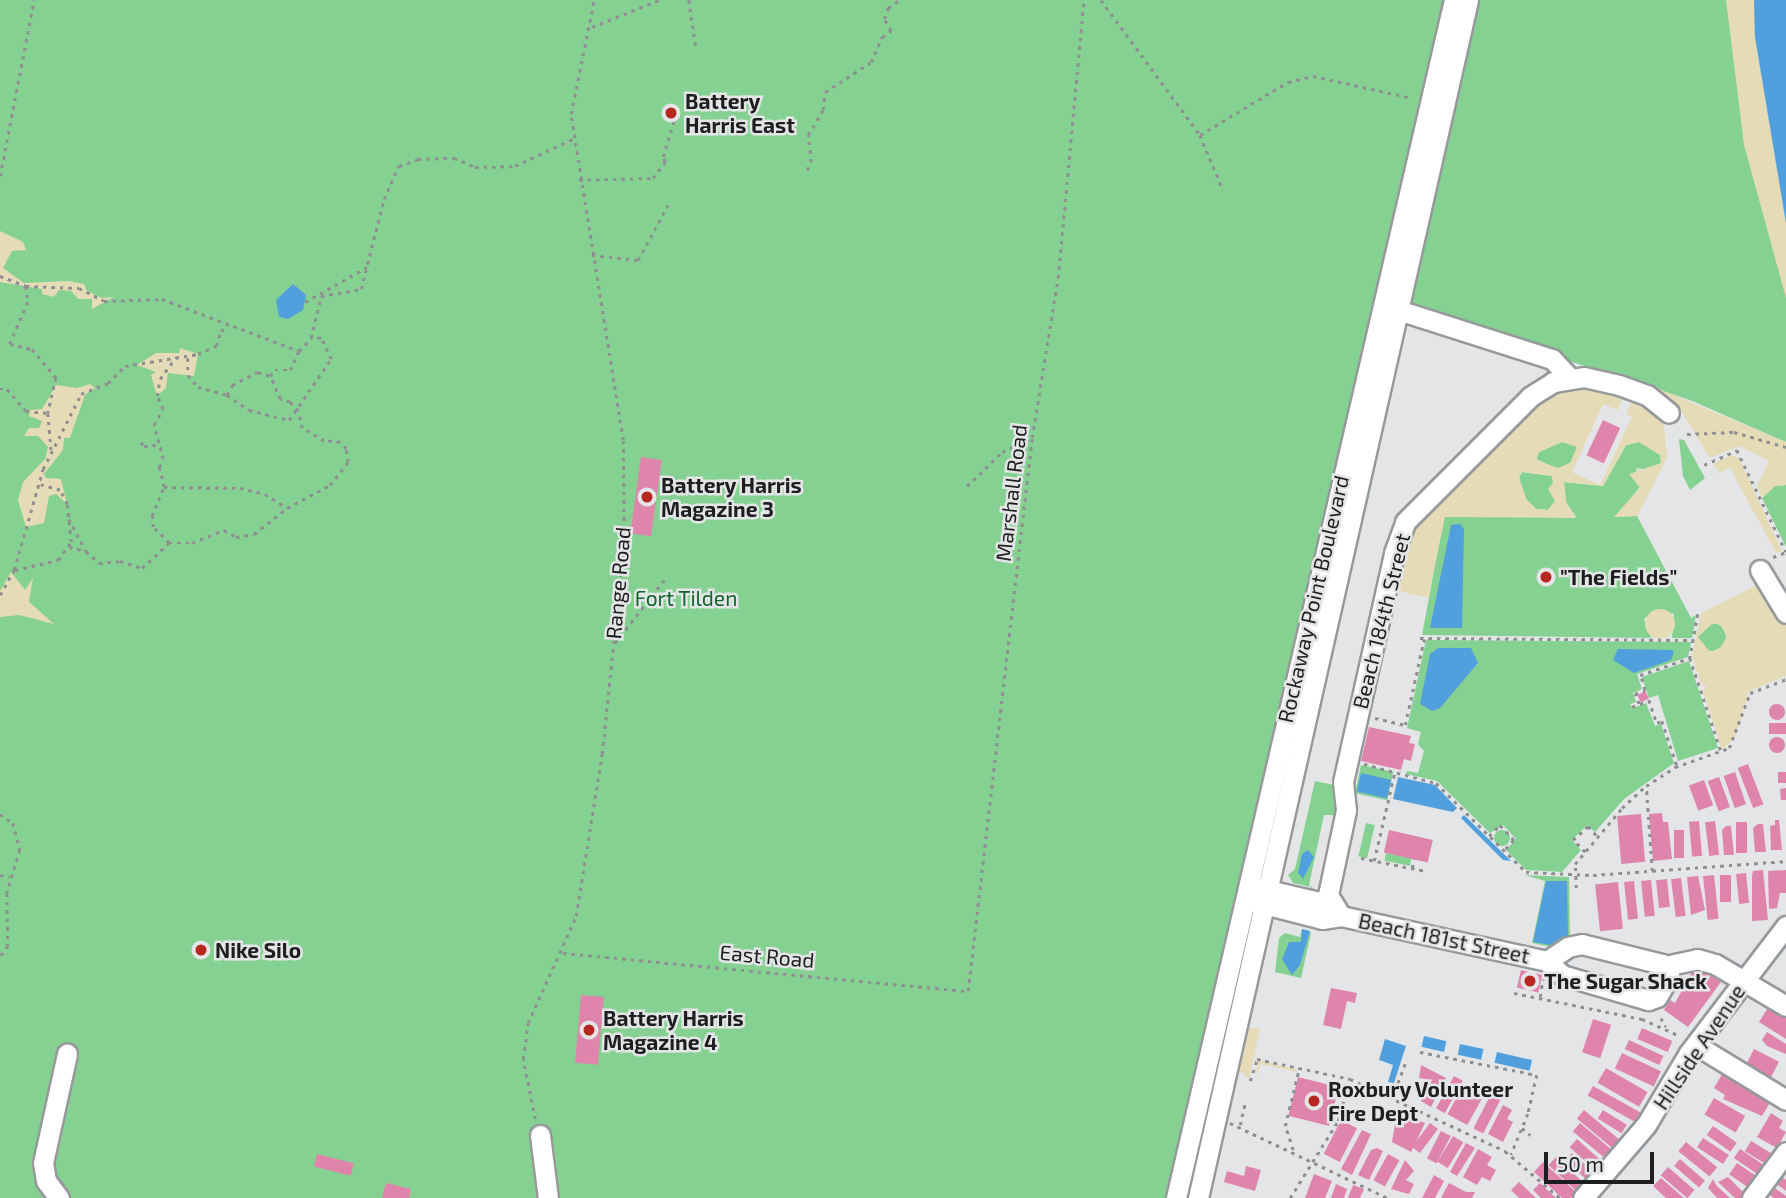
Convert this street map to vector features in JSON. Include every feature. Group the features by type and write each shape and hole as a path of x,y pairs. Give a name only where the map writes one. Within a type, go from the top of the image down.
{"street":[{"name":"Rockaway Point Boulevard","path":"1198,1198 1238,1014 1256,900 1382,338 1454,0"},
{"name":"Rockaway Point Boulevard","path":"1382,338 1398,310 1468,0"},
{"path":"1398,310 1552,359 1569,377 1619,385 1647,395 1669,413"},
{"name":"Beach 184th Street","path":"1341,916 1328,895 1346,810 1343,782 1394,553 1405,522 1531,396 1569,377"},
{"path":"1760,570 1786,613"},
{"name":"Rockaway Point Boulevard","path":"1176,1198 1219,1009 1256,900"},
{"name":"Beach 181st Street","path":"1256,900 1322,919 1341,916 1546,968 1648,1000 1661,993 1669,976 1665,966 1577,944 1546,968"},
{"name":"Hillside Avenue","path":"1583,1198 1647,1125 1702,1048 1744,979 1786,926"},
{"path":"1665,966 1697,959 1744,979 1786,1006"},
{"path":"1219,1009 1238,1014"},
{"path":"1702,1048 1786,1100"},
{"path":"59,1198 46,1181 43,1163 67,1054"},
{"path":"1203,1077 1223,1081"},
{"path":"540,1135 548,1198"},
{"path":"1752,1198 1786,1152"}],"path":[{"path":"0,176 34,0"},
{"name":"Range Road","path":"540,1135 528,1099 523,1059 528,1023 541,989 563,953 578,904 624,546 623,440 579,180 571,114 592,27 594,0"},
{"path":"592,27 659,0"},
{"path":"689,0 696,48"},
{"path":"807,170 811,162 808,135 823,110 825,92 871,62 882,37 891,31 884,19 888,8 899,0"},
{"name":"Marshall Road","path":"968,991 1032,438 1058,278 1084,0"},
{"path":"1101,0 1200,135 1223,190"},
{"path":"1200,135 1288,82 1313,76 1408,97"},
{"path":"579,180 653,178 665,162 663,157 677,111 671,113"},
{"path":"305,302 321,296 361,289 384,199 399,166 418,159 454,158 475,167 515,166 575,139"},
{"path":"592,255 638,260 669,203"},
{"path":"270,376 275,370 290,370 299,351 311,338 321,296 367,267"},
{"path":"0,276 26,286 79,288 104,301 162,299 188,305 228,326 268,335 299,351"},
{"path":"26,286 28,302 10,344 32,349 51,368 56,386 48,413 51,450"},
{"path":"0,595 14,570 29,510 41,485 51,450 79,406 81,394 108,383 125,366 176,356 188,358 216,346 221,331 228,326"},
{"path":"188,358 188,375 198,387 226,395 248,410 275,419 289,420 298,411 331,359 321,338 311,338"},
{"path":"169,543 153,527 152,516 164,487 159,467 163,459 156,445 154,425 163,410 157,396 160,379 176,356"},
{"path":"41,485 60,490 69,519 86,551 99,564 120,561 142,568 169,543 192,543 224,530 236,537 254,534 287,508 330,485 348,462 340,442 324,441 302,428 298,411 290,402 280,399 270,376 258,372 232,385 226,395"},
{"path":"0,389 7,389 26,411 48,413"},
{"path":"1687,434 1734,432 1786,447"},
{"path":"967,486 1002,452 1032,438"},
{"path":"141,442 144,446 156,445"},
{"path":"1704,465 1737,450 1786,552 1777,556"},
{"path":"164,487 240,488 265,494 287,508"},
{"path":"14,570 58,560 68,547 69,519"},
{"path":"68,547 86,551"},
{"path":"613,646 664,580"},
{"path":"1698,614 1690,658 1721,751"},
{"path":"1370,717 1405,725 1422,638 1693,640"},
{"path":"1639,704 1635,695 1645,690 1640,675 1690,658"},
{"path":"1576,888 1575,864 1646,786 1677,766 1734,745 1750,693 1786,679"},
{"path":"1632,707 1649,700 1657,723 1662,721 1677,766"},
{"path":"1360,763 1436,782 1526,872 1593,875 1786,861"},
{"path":"1374,861 1395,771"},
{"path":"1646,786 1652,872"},
{"path":"1456,815 1462,809"},
{"path":"0,814 13,824 20,850 9,877 8,946 0,957"},
{"path":"1489,836 1500,825 1514,840 1504,850"},
{"path":"1585,852 1573,840 1588,827 1598,836"},
{"path":"1379,844 1384,845"},
{"path":"1361,858 1426,871"},
{"path":"1412,868 1414,859"},
{"path":"0,875 9,877"},
{"name":"East Road","path":"563,953 968,991"},
{"path":"1539,998 1546,968"},
{"path":"1514,993 1642,1019 1668,1029 1702,1048"},
{"path":"1661,1018 1668,1029"},
{"path":"1420,1052 1537,1074 1522,1128 1511,1154"},
{"path":"1250,1081 1257,1059 1350,1079 1511,1154 1559,1198"},
{"path":"1392,1099 1406,1062"},
{"path":"1294,1152 1285,1126 1299,1069"},
{"path":"1290,1198 1340,1117 1350,1079"},
{"path":"1240,1125 1245,1103"},
{"path":"1224,1122 1240,1125 1388,1198"},
{"path":"1522,1128 1530,1135"}],"green space":[{"name":"Fort Tilden","path":"0,0 1754,0 1755,37 1786,223 1786,442 1690,400 1399,306 1198,1198 0,1198"},
{"path":"1679,439 1684,440 1705,478 1690,490 1683,476"},
{"path":"1562,442 1576,444 1576,458 1570,463 1558,469 1536,459 1539,452"},
{"path":"1639,442 1660,455 1661,463 1647,470 1636,468 1640,487 1615,517 1637,516 1691,618 1696,615 1692,638 1672,638 1674,614 1653,611 1644,619 1651,638 1422,635 1444,517 1576,517 1566,502 1564,482 1603,486 1626,445"},
{"path":"1522,472 1552,476 1555,501 1548,510 1536,509 1526,499 1519,477"},
{"path":"1786,485 1786,547 1762,498 1775,486"},
{"path":"1712,623 1722,627 1726,637 1722,647 1712,651 1702,647 1698,637 1702,627"},
{"path":"1426,640 1691,642 1688,657 1637,674 1642,689 1633,693 1636,702 1630,704 1633,708 1646,703 1655,726 1661,724 1674,763 1624,799 1595,832 1587,825 1572,840 1581,850 1562,872 1526,870 1506,850 1516,839 1503,825 1490,833 1437,781 1406,774 1407,771 1418,773 1424,751 1418,744 1421,732 1407,728"},
{"path":"1689,661 1718,748 1678,761 1658,695 1649,698 1642,677"},
{"path":"1361,765 1393,772 1387,800 1355,793"},
{"path":"1315,781 1334,785 1336,815 1324,815 1309,885 1319,893 1309,895 1311,887 1293,883 1288,875 1295,869"},
{"path":"1366,823 1375,825 1367,858 1358,856"},
{"path":"1499,830 1505,830 1510,838 1508,844 1499,846 1494,841 1494,835"},
{"path":"1386,853 1412,858 1410,866 1384,861"},
{"path":"1524,875 1569,877 1570,935 1552,947 1532,943 1545,881"},
{"path":"1302,929 1311,933 1301,978 1275,972 1279,938 1285,933 1300,937"}],"sand":[{"path":"1726,0 1754,0 1755,37 1786,223 1786,298 1744,145"},
{"path":"0,231 23,242 26,250 12,251 3,268 24,283 69,281 84,284 87,291 102,298 114,297 92,309 92,299 78,299 71,291 59,290 54,297 42,294 42,289 0,282"},
{"path":"180,348 198,354 194,376 168,373 166,388 157,396 151,375 156,372 137,365 156,353 179,353"},
{"path":"90,384 95,388 85,395 70,438 64,438 63,450 44,474 46,478 61,479 67,504 56,494 49,496 44,523 26,527 18,500 23,482 45,459 48,447 38,436 24,436 29,428 39,428 42,421 29,416 30,410 42,409 56,385 77,388"},
{"path":"1577,385 1624,394 1618,410 1603,404 1572,472 1600,485 1632,417 1626,414 1634,396 1664,425 1667,458 1637,516 1614,517 1640,488 1629,474 1661,463 1660,455 1639,442 1626,445 1603,486 1564,482 1566,502 1576,518 1445,517 1428,598 1395,590 1408,530 1553,390","holes":["1562,442 1577,447 1570,463 1558,468 1536,460 1539,452","1522,472 1552,476 1554,482 1548,489 1555,501 1548,510 1536,509 1526,499 1519,477"]},
{"path":"1659,389 1786,442 1786,485 1775,486 1762,498 1757,486 1769,461 1739,446 1710,458 1681,411"},
{"path":"1731,455 1739,458 1782,551 1776,553 1730,468 1719,473 1713,464"},
{"path":"11,572 25,590 33,578 29,602 54,624 19,615 0,617 0,591"},
{"path":"1763,582 1786,623 1786,676 1749,691 1735,737 1722,750 1703,690 1707,685 1702,686 1692,656 1701,613","holes":["1712,624 1720,624 1727,637 1720,648 1710,652 1698,637"]},
{"path":"1660,609 1671,613 1675,624 1671,635 1660,639 1649,635 1645,624 1649,613"},
{"path":"1250,1028 1260,1028 1249,1079 1237,1069 1245,1032"},
{"path":"1259,1060 1296,1069 1297,1072 1261,1064 1255,1079"}],"water":[{"path":"1754,0 1786,0 1786,223 1755,37"},
{"path":"293,284 306,295 303,310 288,319 279,317 276,300"},
{"path":"1460,524 1464,529 1462,628 1430,628 1451,525"},
{"path":"1438,648 1471,648 1478,663 1440,708 1432,711 1420,704 1430,654"},
{"path":"1618,649 1674,652 1671,660 1634,673 1613,660"},
{"path":"1361,773 1391,780 1387,798 1357,792"},
{"path":"1398,777 1435,785 1457,808 1453,812 1393,799"},
{"path":"1464,815 1511,861 1503,860 1461,818"},
{"path":"1308,850 1314,857 1303,879 1298,873 1302,854"},
{"path":"1546,881 1567,881 1568,936 1550,945 1533,942"},
{"path":"1302,929 1310,931 1300,965 1292,975 1282,959 1289,942 1301,942"},
{"path":"1424,1036 1446,1041 1444,1052 1422,1047"},
{"path":"1385,1039 1406,1046 1394,1083 1388,1082 1393,1065 1379,1060"},
{"path":"1460,1044 1483,1049 1481,1060 1458,1055"},
{"path":"1497,1052 1532,1060 1530,1071 1495,1063"}],"building":[{"path":"1603,420 1620,428 1604,463 1587,455"},
{"name":"Battery Harris Magazine 3","path":"641,457 662,460 651,536 630,533"},
{"path":"1645,691 1649,698 1641,702 1637,696"},
{"path":"1777,704 1783,706 1783,718 1777,720 1771,718 1769,712 1771,706"},
{"path":"1769,723 1786,723 1786,734 1769,734"},
{"path":"1369,727 1411,736 1409,743 1415,744 1411,761 1404,759 1401,770 1361,761"},
{"path":"1777,737 1783,739 1783,751 1777,753 1771,751 1769,745 1771,739"},
{"path":"1748,764 1763,804 1753,808 1738,768"},
{"path":"1735,772 1746,804 1735,808 1724,776"},
{"path":"1778,772 1786,772 1786,783 1778,783"},
{"path":"1719,777 1730,807 1719,811 1708,781"},
{"path":"1704,780 1713,805 1698,811 1689,785"},
{"path":"1786,788 1786,800 1781,800 1780,789"},
{"path":"1662,813 1663,822 1668,822 1672,859 1653,861 1649,814"},
{"path":"1641,814 1645,862 1621,864 1617,816"},
{"path":"1775,820 1779,820 1782,850 1771,850 1770,826 1775,825"},
{"path":"1699,821 1702,856 1692,857 1689,822"},
{"path":"1715,821 1719,855 1709,856 1705,822"},
{"path":"1736,822 1747,822 1747,853 1736,853"},
{"path":"1763,824 1766,852 1755,852 1753,828"},
{"path":"1731,826 1734,855 1724,855 1722,830"},
{"path":"1389,830 1433,840 1428,863 1384,852"},
{"path":"1674,830 1684,830 1684,858 1674,858"},
{"path":"1763,870 1768,920 1752,921 1753,871"},
{"path":"1786,870 1786,893 1780,893 1777,908 1769,909 1768,871"},
{"path":"1746,873 1749,903 1739,904 1736,874"},
{"path":"1714,875 1719,919 1708,920 1703,876"},
{"path":"1720,875 1731,875 1731,902 1720,902"},
{"path":"1698,876 1705,910 1691,915 1687,877"},
{"path":"1681,878 1686,916 1676,917 1671,879"},
{"path":"1667,879 1670,907 1659,908 1656,880"},
{"path":"1651,880 1655,916 1645,917 1641,881"},
{"path":"1634,881 1638,919 1628,920 1624,882"},
{"path":"1618,882 1623,929 1600,931 1595,884"},
{"path":"1701,969 1721,982 1688,1027 1664,1010 1670,1000 1675,1003 1692,972 1698,975"},
{"name":"The Sugar Shack","path":"1521,970 1542,975 1538,992 1517,988"},
{"path":"1331,988 1357,993 1355,1003 1347,1001 1341,1029 1323,1025"},
{"name":"Battery Harris Magazine 4","path":"581,995 604,997 598,1065 575,1063"},
{"path":"1769,1006 1786,1016 1786,1039 1759,1022"},
{"path":"1593,1019 1611,1025 1600,1058 1582,1052"},
{"path":"1642,1028 1672,1041 1668,1052 1637,1039"},
{"path":"1767,1032 1786,1044 1786,1054 1767,1046 1762,1040"},
{"path":"1629,1040 1663,1056 1659,1065 1625,1049"},
{"path":"1754,1049 1779,1062 1771,1078 1746,1065"},
{"path":"1622,1053 1661,1071 1654,1087 1615,1068"},
{"path":"1421,1065 1446,1078 1431,1107 1421,1101 1432,1080 1419,1078"},
{"path":"1606,1068 1648,1092 1639,1107 1598,1083"},
{"path":"1725,1069 1774,1096 1762,1116 1723,1099 1725,1095 1714,1088"},
{"path":"1454,1076 1463,1081 1445,1113 1436,1108"},
{"name":"Roxbury Volunteer Fire Dept","path":"1298,1077 1339,1087 1329,1126 1288,1116"},
{"path":"1593,1086 1643,1114 1638,1123 1588,1096"},
{"path":"1477,1087 1486,1092 1467,1125 1459,1120"},
{"path":"1462,1088 1473,1094 1459,1121 1447,1114"},
{"path":"1492,1092 1502,1097 1483,1134 1473,1129"},
{"path":"1714,1098 1745,1116 1736,1132 1704,1114"},
{"path":"1503,1105 1512,1110 1507,1119 1513,1122 1503,1142 1488,1134"},
{"path":"1584,1110 1621,1141 1614,1149 1577,1118"},
{"path":"1603,1110 1627,1125 1621,1133 1598,1118"},
{"path":"1771,1113 1783,1121 1779,1128 1786,1132 1777,1148 1757,1137"},
{"path":"1408,1116 1425,1123 1411,1152 1392,1142 1395,1124 1403,1127"},
{"path":"1341,1120 1357,1128 1340,1162 1324,1154"},
{"path":"1430,1123 1438,1129 1420,1153 1412,1147"},
{"path":"1580,1123 1613,1151 1606,1159 1573,1131"},
{"path":"1713,1126 1737,1143 1730,1152 1707,1135"},
{"path":"1362,1130 1371,1134 1352,1175 1341,1169"},
{"path":"1441,1131 1451,1136 1437,1164 1427,1159"},
{"path":"1453,1136 1463,1142 1448,1168 1438,1162"},
{"path":"1703,1138 1729,1155 1723,1164 1697,1147"},
{"path":"1577,1139 1604,1163 1596,1171 1570,1147"},
{"path":"1751,1141 1774,1155 1768,1165 1745,1151"},
{"path":"1686,1142 1717,1167 1710,1176 1678,1151"},
{"path":"1466,1143 1475,1148 1457,1176 1450,1172"},
{"path":"1377,1148 1383,1151 1369,1180 1358,1175 1371,1150"},
{"path":"1478,1149 1492,1157 1487,1165 1496,1170 1490,1181 1482,1177 1477,1185 1463,1177"},
{"path":"1740,1149 1765,1166 1759,1175 1734,1158"},
{"path":"1572,1153 1593,1172 1586,1179 1565,1160"},
{"path":"317,1154 354,1163 351,1176 314,1167"},
{"path":"1388,1154 1399,1160 1385,1187 1373,1180"},
{"path":"1556,1157 1584,1183 1576,1191 1548,1165"},
{"path":"1680,1159 1705,1181 1699,1187 1674,1166"},
{"path":"1405,1160 1414,1171 1406,1180 1414,1184 1409,1194 1391,1189"},
{"path":"1543,1162 1576,1192 1571,1198 1562,1198 1534,1172"},
{"path":"1737,1163 1758,1177 1750,1189 1729,1175"},
{"path":"1246,1166 1261,1170 1255,1191 1224,1182 1227,1171 1244,1176"},
{"path":"1668,1167 1694,1190 1687,1198 1661,1175"},
{"path":"1314,1174 1332,1181 1325,1198 1305,1198"},
{"path":"1434,1175 1444,1181 1435,1198 1422,1198"},
{"path":"1779,1175 1786,1180 1786,1191 1774,1182"},
{"path":"1728,1177 1745,1194 1741,1198 1735,1198 1718,1182"},
{"path":"1661,1178 1684,1198 1666,1198 1653,1186"},
{"path":"1713,1179 1730,1198 1717,1198 1708,1188"},
{"path":"1519,1182 1536,1198 1519,1198 1511,1190"},
{"path":"386,1183 411,1189 409,1198 382,1198"},
{"path":"1449,1183 1466,1192 1475,1192 1472,1198 1441,1198"},
{"path":"1540,1183 1556,1198 1541,1198 1533,1190"},
{"path":"1336,1184 1347,1189 1344,1198 1331,1198"},
{"path":"1769,1184 1786,1198 1774,1198 1761,1189"},
{"path":"1353,1185 1364,1189 1360,1198 1348,1198"}],"place":[{"name":"Battery Harris East","path":"671,113"},
{"name":"Battery Harris Magazine 3","path":"647,497"},
{"name":"\"The Fields\"","path":"1546,577"},
{"name":"Nike Silo","path":"201,950"},
{"name":"The Sugar Shack","path":"1530,981"},
{"name":"Battery Harris Magazine 4","path":"589,1030"},
{"name":"Roxbury Volunteer Fire Dept","path":"1314,1101"}]}
